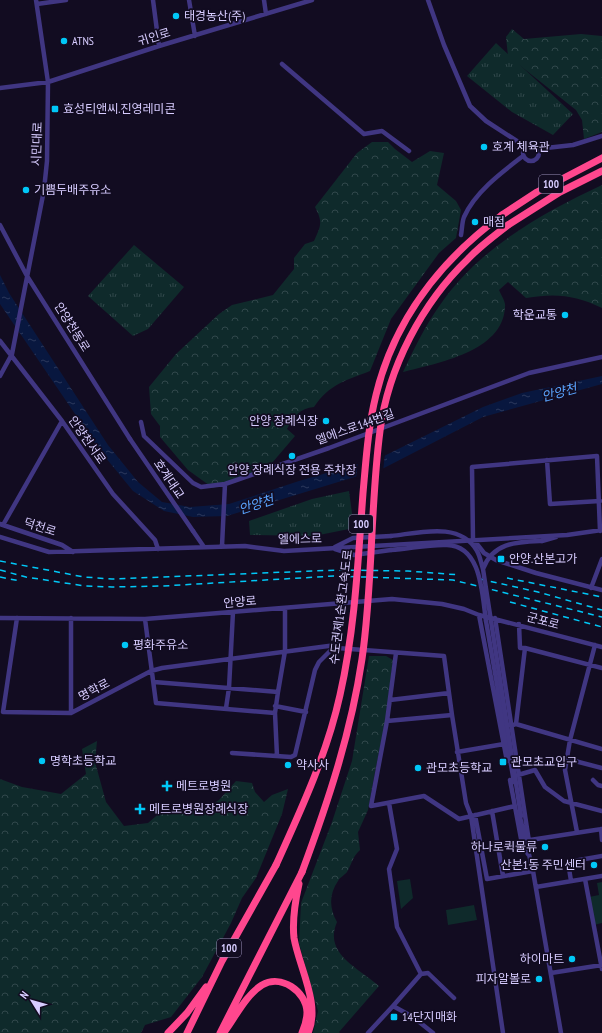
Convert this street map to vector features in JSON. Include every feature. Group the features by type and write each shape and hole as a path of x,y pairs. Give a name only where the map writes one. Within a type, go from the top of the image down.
{"highway":[{"name":"수도권제1순환고속도로","path":"187,1033 222,961 276,865 312,782 325,747 340,695 353,621 368,438 376,394 401,328 426,290 459,251 502,215 537,192 602,158"},
{"name":"수도권제1순환고속도로","path":"220,1033 302,872 326,809 345,746 354,705 363,651 380,430 389,392 407,343 433,301 466,260 508,225 554,196 602,171"},
{"path":"302,872 295,901 293,924 298,954 312,1007 313,1017 308,1033"},
{"path":"168,1033 187,1013 222,961"},
{"path":"224,1033 253,992 263,985 279,982 288,984 295,989 305,1002 307,1012 306,1024 302,1033"}],"street":[{"path":"37,2 66,0"},
{"path":"153,0 159,46"},
{"path":"189,0 195,36"},
{"path":"264,0 266,14"},
{"name":"귀인로","path":"0,88 48,82 159,46 312,0"},
{"path":"428,0 444,45 470,106 486,121 526,147 532,146 537,149 573,145 602,136"},
{"name":"시민대로","path":"12,354 12,347 44,190 47,161 48,82 37,2"},
{"path":"282,64 364,134 382,131 409,150"},
{"path":"461,236 464,218 471,204 505,170 523,156 523,152 526,147"},
{"path":"523,156 526,160 533,161 538,156 537,149"},
{"name":"안양천동로","path":"0,225 27,276 130,439"},
{"name":"안양천서로","path":"0,341 12,354 62,421 113,494 155,540 158,549"},
{"path":"0,376 12,354"},
{"name":"엘에스로144번길","path":"141,422 144,436 193,483 201,487 225,486 529,373 602,357"},
{"path":"1,525 62,421"},
{"name":"호계대교","path":"130,439 204,547"},
{"path":"601,531 597,456 472,467 473,539 484,553 496,560 602,590"},
{"path":"547,460 550,504 600,501"},
{"path":"222,546 225,486"},
{"name":"덕천로","path":"1,525 62,545 73,552"},
{"path":"332,548 353,538 444,531 458,533 470,542 477,552 482,569 521,816 536,887 561,1033"},
{"name":"엘에스로","path":"0,537 49,552 222,546 245,546 284,551 473,539 567,535 601,531"},
{"path":"482,569 489,556 500,547 510,543 542,541 567,535"},
{"path":"332,548 354,554 447,545 461,548 471,556 478,571 521,816"},
{"path":"591,588 602,559"},
{"name":"안양로","path":"1,617 145,618 392,599 442,604 464,609 480,615"},
{"path":"232,753 291,757 295,755 318,662 336,645 343,603"},
{"path":"277,756 275,706 285,651 285,608"},
{"path":"226,708 229,688 233,612"},
{"path":"480,615 522,844 530,857"},
{"name":"군포로","path":"480,615 602,647"},
{"name":"명학로","path":"17,618 3,712 71,713 151,671 230,658 336,645"},
{"path":"71,618 71,713"},
{"path":"145,618 156,703 275,713"},
{"path":"495,618 513,725 518,775 530,840 530,857"},
{"path":"519,624 520,648 602,668"},
{"path":"336,645 337,648 444,656 457,752 466,803 473,816 487,879 533,871"},
{"path":"577,832 565,770 570,740 595,645"},
{"path":"513,725 525,648"},
{"path":"396,653 387,721 371,806 424,796 459,819 516,806"},
{"path":"154,682 278,692"},
{"path":"390,700 449,693"},
{"path":"275,706 306,712"},
{"path":"387,721 452,715"},
{"path":"513,725 602,750"},
{"path":"457,752 504,744"},
{"path":"567,758 602,768"},
{"path":"518,775 535,770 545,787 564,801 570,801 602,811"},
{"path":"593,780 598,785 602,786"},
{"path":"389,803 397,848 389,869 397,927 421,974"},
{"path":"492,811 503,876"},
{"path":"473,816 503,1033"},
{"path":"530,840 601,829 602,840"},
{"path":"571,881 568,862 602,856"},
{"path":"536,887 602,876"},
{"path":"551,973 602,966 585,879"},
{"path":"368,1033 421,974 428,973 454,998"},
{"path":"393,1006 414,1017 433,1033"}],"green space":[{"path":"512,29 524,39 581,34 602,36 602,132 584,139 582,120 576,110 508,56 506,37"},
{"path":"496,43 573,114 553,135 512,112 467,76"},
{"path":"372,142 388,142 412,162 430,151 444,153 437,185 456,201 461,210 456,238 439,253 391,319 370,371 346,380 332,388 314,407 301,411 287,429 295,436 266,470 213,488 188,470 160,437 160,426 151,414 149,387 176,354 219,314 232,305 273,295 294,269 294,258 305,244 314,241 320,224 315,207 357,153"},
{"path":"602,185 602,308 583,300 565,296 537,296 526,298 508,282 499,290 505,307 501,322 493,335 481,345 466,353 403,372 420,338 440,305 455,285 473,267 513,234 557,208"},
{"path":"134,245 184,287 148,329 133,336 88,296"},
{"path":"349,491 354,528 314,536 250,535 249,521 312,499"},
{"path":"369,656 386,656 393,660 385,723 368,810 358,832 360,850 347,872 335,886 331,906 337,922 334,933 335,943 339,952 353,966 379,986 339,1032 340,1033 313,1033 318,1011 299,943 301,903 332,822 352,761"},
{"path":"97,741 95,762 106,802 124,826 148,823 162,811 202,811 219,800 236,781 252,783 255,792 264,802 272,795 288,789 282,814 256,878 242,898 231,923 202,977 171,1017 145,1025 141,1033 0,1033 0,779 22,787 61,794 86,774 82,749"},
{"path":"410,879 413,898 401,909 397,881"},
{"path":"602,882 602,923 594,925 589,897 599,895 597,883"},
{"path":"474,905 477,920 448,925 446,910"}],"water":[{"name":"안양천","path":"0,275 9,293 108,445 138,482 162,502 190,507 229,504 299,481 382,457 483,407 522,393 602,376 602,384 483,417 384,468 227,516 193,517 164,511 133,491 101,452 0,304"}],"pier":[{"path":"385,453 383,471 356,479 358,462"}],"railway":[{"path":"0,561 84,577 112,579 338,570 408,571 460,575"},
{"path":"0,570 26,577 85,586 112,587 163,586 334,576 453,580 602,617"},
{"path":"0,577 20,581"},
{"path":"507,578 602,597"},
{"path":"480,579 538,592 602,610"},
{"path":"510,602 602,627"}],"place":[{"name":"태경농산(주)","path":"176,16"},
{"name":"ATNS","path":"64,41"},
{"name":"효성티앤씨.진영레미콘","path":"55,109"},
{"name":"호계 체육관","path":"484,147"},
{"name":"기쁨두배주유소","path":"26,190"},
{"name":"매점","path":"475,222"},
{"name":"학운교통","path":"565,315"},
{"name":"안양 장례식장","path":"326,421"},
{"name":"안양 장례식장 전용 주차장","path":"292,456"},
{"name":"안양.산본고가","path":"501,559"},
{"name":"평화주유소","path":"125,645"},
{"name":"명학초등학교","path":"42,761"},
{"name":"관모초교입구","path":"503,762"},
{"name":"약사사","path":"288,765"},
{"name":"관모초등학교","path":"418,768"},
{"name":"메트로병원","path":"167,786"},
{"name":"메트로병원장례식장","path":"140,809"},
{"name":"하나로퀵물류","path":"545,847"},
{"name":"산본1동 주민센터","path":"594,865"},
{"name":"하이마트","path":"572,959"},
{"name":"피자알볼로","path":"539,979"},
{"name":"14단지매화","path":"394,1017"}]}
